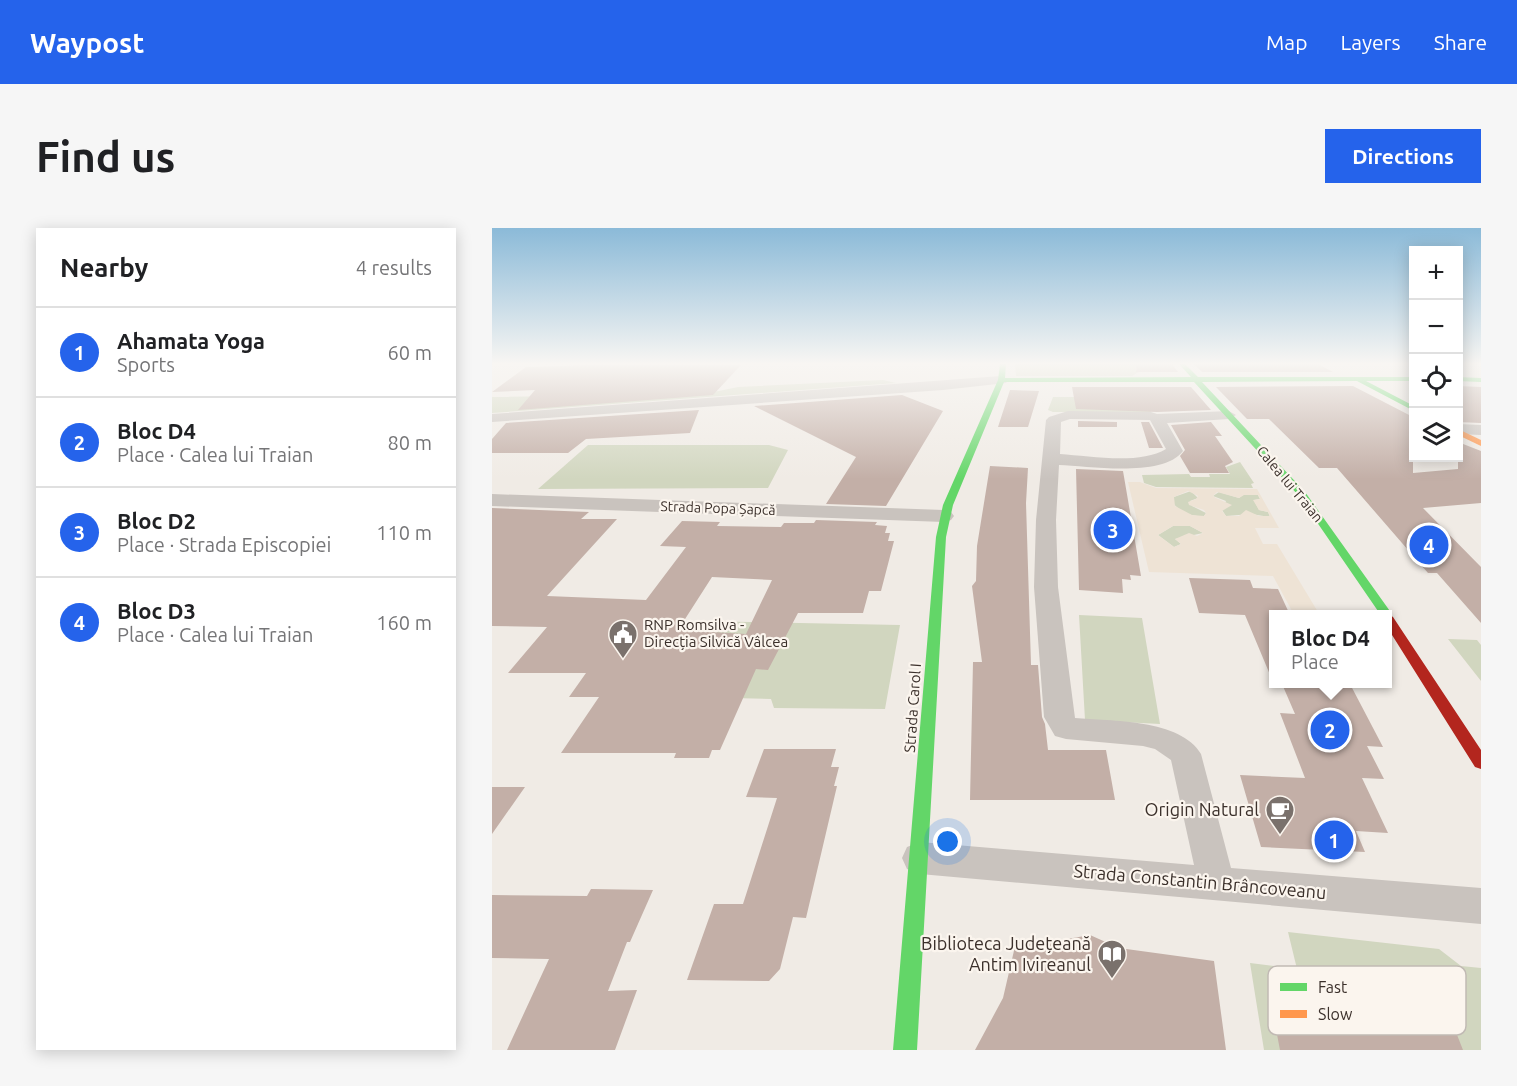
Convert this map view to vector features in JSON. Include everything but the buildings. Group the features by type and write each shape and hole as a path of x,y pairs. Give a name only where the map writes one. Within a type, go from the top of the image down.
{"street":[{"path":"492,418 713,402"},
{"name":"Strada Carol I","path":"905,1050 944,516 966,457 991,402"},
{"name":"Calea lui Traian","path":"1218,402 1302,494 1382,610"},
{"path":"1151,416 1068,415 1054,420 1046,520 1046,587 1059,717 1066,728 1143,735 1165,741 1185,753 1217,884"},
{"path":"1051,459 1140,462 1170,456 1175,450 1157,419 1229,415"},
{"path":"1463,430 1481,430"},
{"path":"1463,433 1481,443"},
{"name":"Strada Popa Șapcă","path":"492,500 944,516"},
{"name":"Calea lui Traian","path":"1392,625 1481,764"},
{"name":"Strada Constantin Brâncoveanu","path":"920,858 1481,906"}],"green space":[{"path":"492,402 635,402 492,413"},
{"path":"1051,402 1146,402 1151,412 1053,412 1048,410"},
{"path":"588,445 769,445 788,450 768,488 538,489"},
{"path":"1240,462 1254,483 1251,484 1253,488 1156,487 1144,483 1142,475 1189,474 1191,477 1210,477 1209,474 1230,474 1226,467"},
{"path":"1191,491 1198,498 1190,501 1192,506 1206,513 1204,516 1187,513 1173,503 1174,497"},
{"path":"1219,492 1239,498 1243,495 1258,495 1260,499 1254,500 1259,510 1268,512 1270,517 1251,514 1226,516 1222,510 1226,501 1213,496"},
{"path":"1173,526 1190,526 1203,533 1175,539 1181,544 1174,547 1158,535"},
{"path":"1079,615 1142,618 1160,724 1085,720"},
{"path":"693,621 900,625 885,709 774,708 771,699 649,696"},
{"path":"1448,639 1477,640 1481,645 1481,681"},
{"path":"1288,932 1439,949 1461,966 1296,966"},
{"path":"1250,963 1274,966 1268,966 1268,1035 1466,1035 1466,966 1481,968 1481,1050 1264,1050"}],"shaded area":[{"path":"1128,482 1140,482 1156,488 1257,489 1279,528 1255,528 1263,544 1277,544 1317,610 1291,610 1273,576 1149,572","holes":["1188,491 1198,496 1188,502 1189,505 1204,510 1206,513 1204,516 1192,515 1175,506 1174,497","1217,492 1239,498 1244,495 1258,495 1260,499 1253,500 1259,510 1268,512 1270,516 1259,516 1246,510 1239,516 1226,516 1222,511 1232,505 1213,496","1173,526 1190,526 1203,533 1197,536 1189,533 1175,539 1181,544 1174,547 1158,535"]}],"traffic: fast":[{"path":"905,1050 941,537 948,505 992,402"},
{"path":"1217,402 1302,494 1383,610"},
{"path":"1401,402 1412,408"}],"traffic: slow":[{"path":"1463,434 1481,443"}],"traffic: jam":[{"path":"1392,625 1481,763"}],"place":[{"name":"Bloc D2","path":"1113,530"},
{"name":"Bloc D3","path":"1429,545"},
{"name":"RNP Romsilva - Direcția Silvică Vâlcea","path":"623,660"},
{"name":"Bloc D4","path":"1330,730"},
{"name":"Origin Natural","path":"1280,836"},
{"name":"Ahamata Yoga","path":"1334,840"},
{"name":"Biblioteca Județeană Antim Ivireanul","path":"1112,980"}]}
